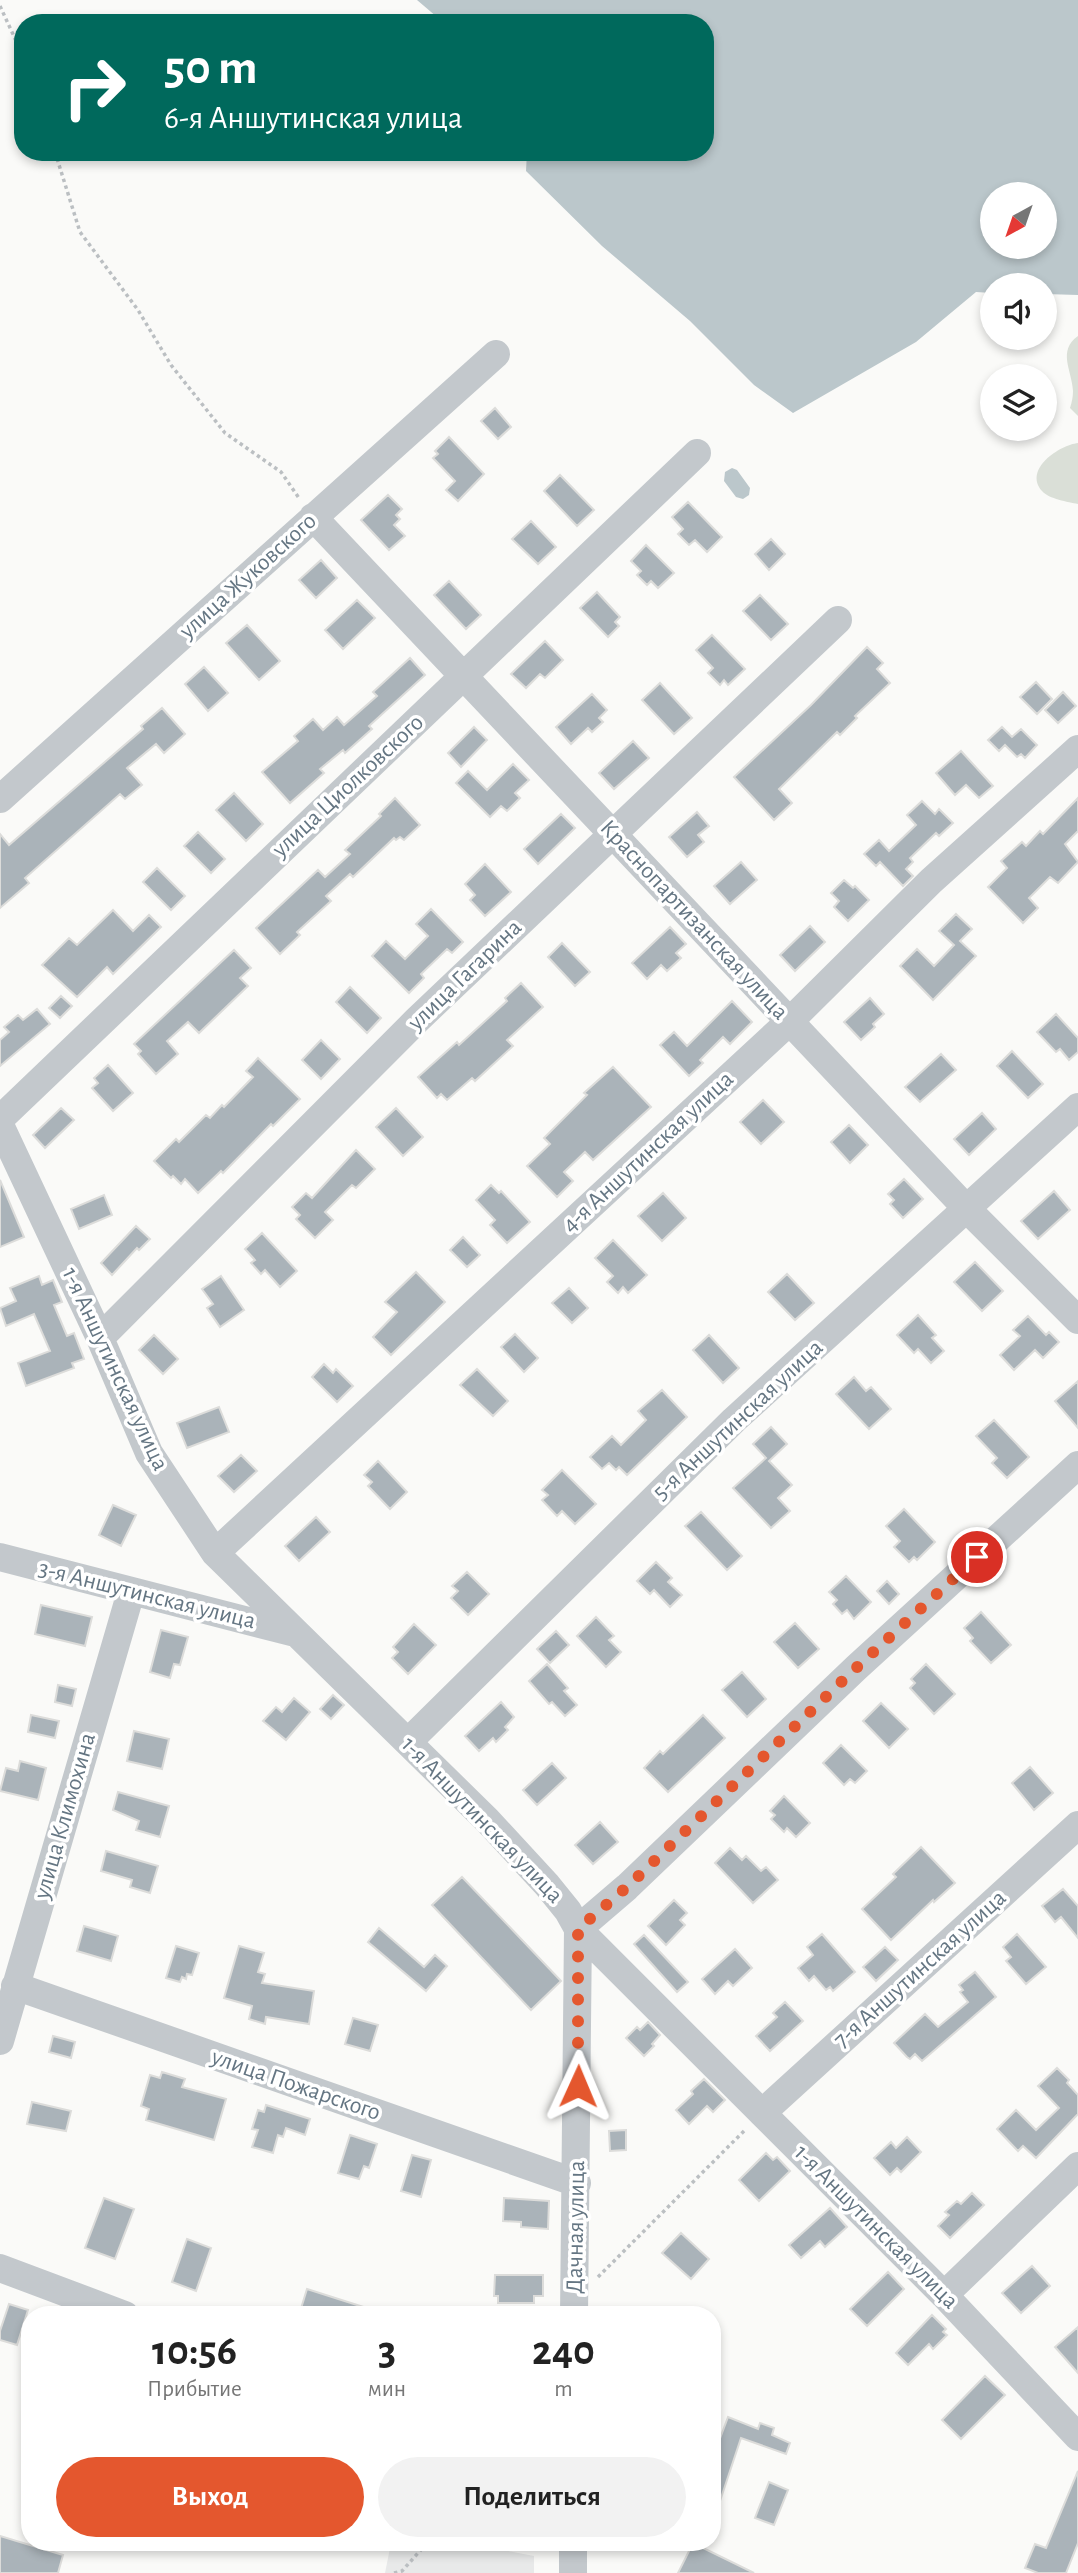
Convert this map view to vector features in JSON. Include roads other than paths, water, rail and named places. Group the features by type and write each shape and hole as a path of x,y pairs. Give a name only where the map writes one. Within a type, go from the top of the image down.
{"street":[{"name":"улица Жуковского","path":"0,799 496,354"},
{"name":"улица Циолковского","path":"0,1119 697,453"},
{"name":"Краснопартизанская улица","path":"313,517 966,1208 1078,1321"},
{"name":"улица Гагарина","path":"100,1338 416,1021 838,620"},
{"name":"4-я Аншутинская улица","path":"215,1553 790,1021 931,881 1078,749"},
{"name":"5-я Аншутинская улица","path":"408,1742 734,1420 1078,1107"},
{"name":"1-я Аншутинская улица","path":"0,1125 100,1338 149,1453 215,1553 487,1820 547,1885 568,1911 578,1929 944,2295 1078,2437"},
{"path":"578,1929 627,1887 856,1668 1078,1465"},
{"name":"3-я Аншутинская улица","path":"0,1557 295,1633"},
{"name":"улица Климохина","path":"0,2040 131,1592"},
{"name":"7-я Аншутинская улица","path":"762,2113 1078,1825"},
{"name":"Дачная улица","path":"574,2306 578,1929"},
{"name":"улица Пожарского","path":"15,1986 576,2183"},
{"path":"944,2295 1078,2166"},
{"path":"0,2268 101,2306"},
{"path":"573,2551 573,2573"}]}
